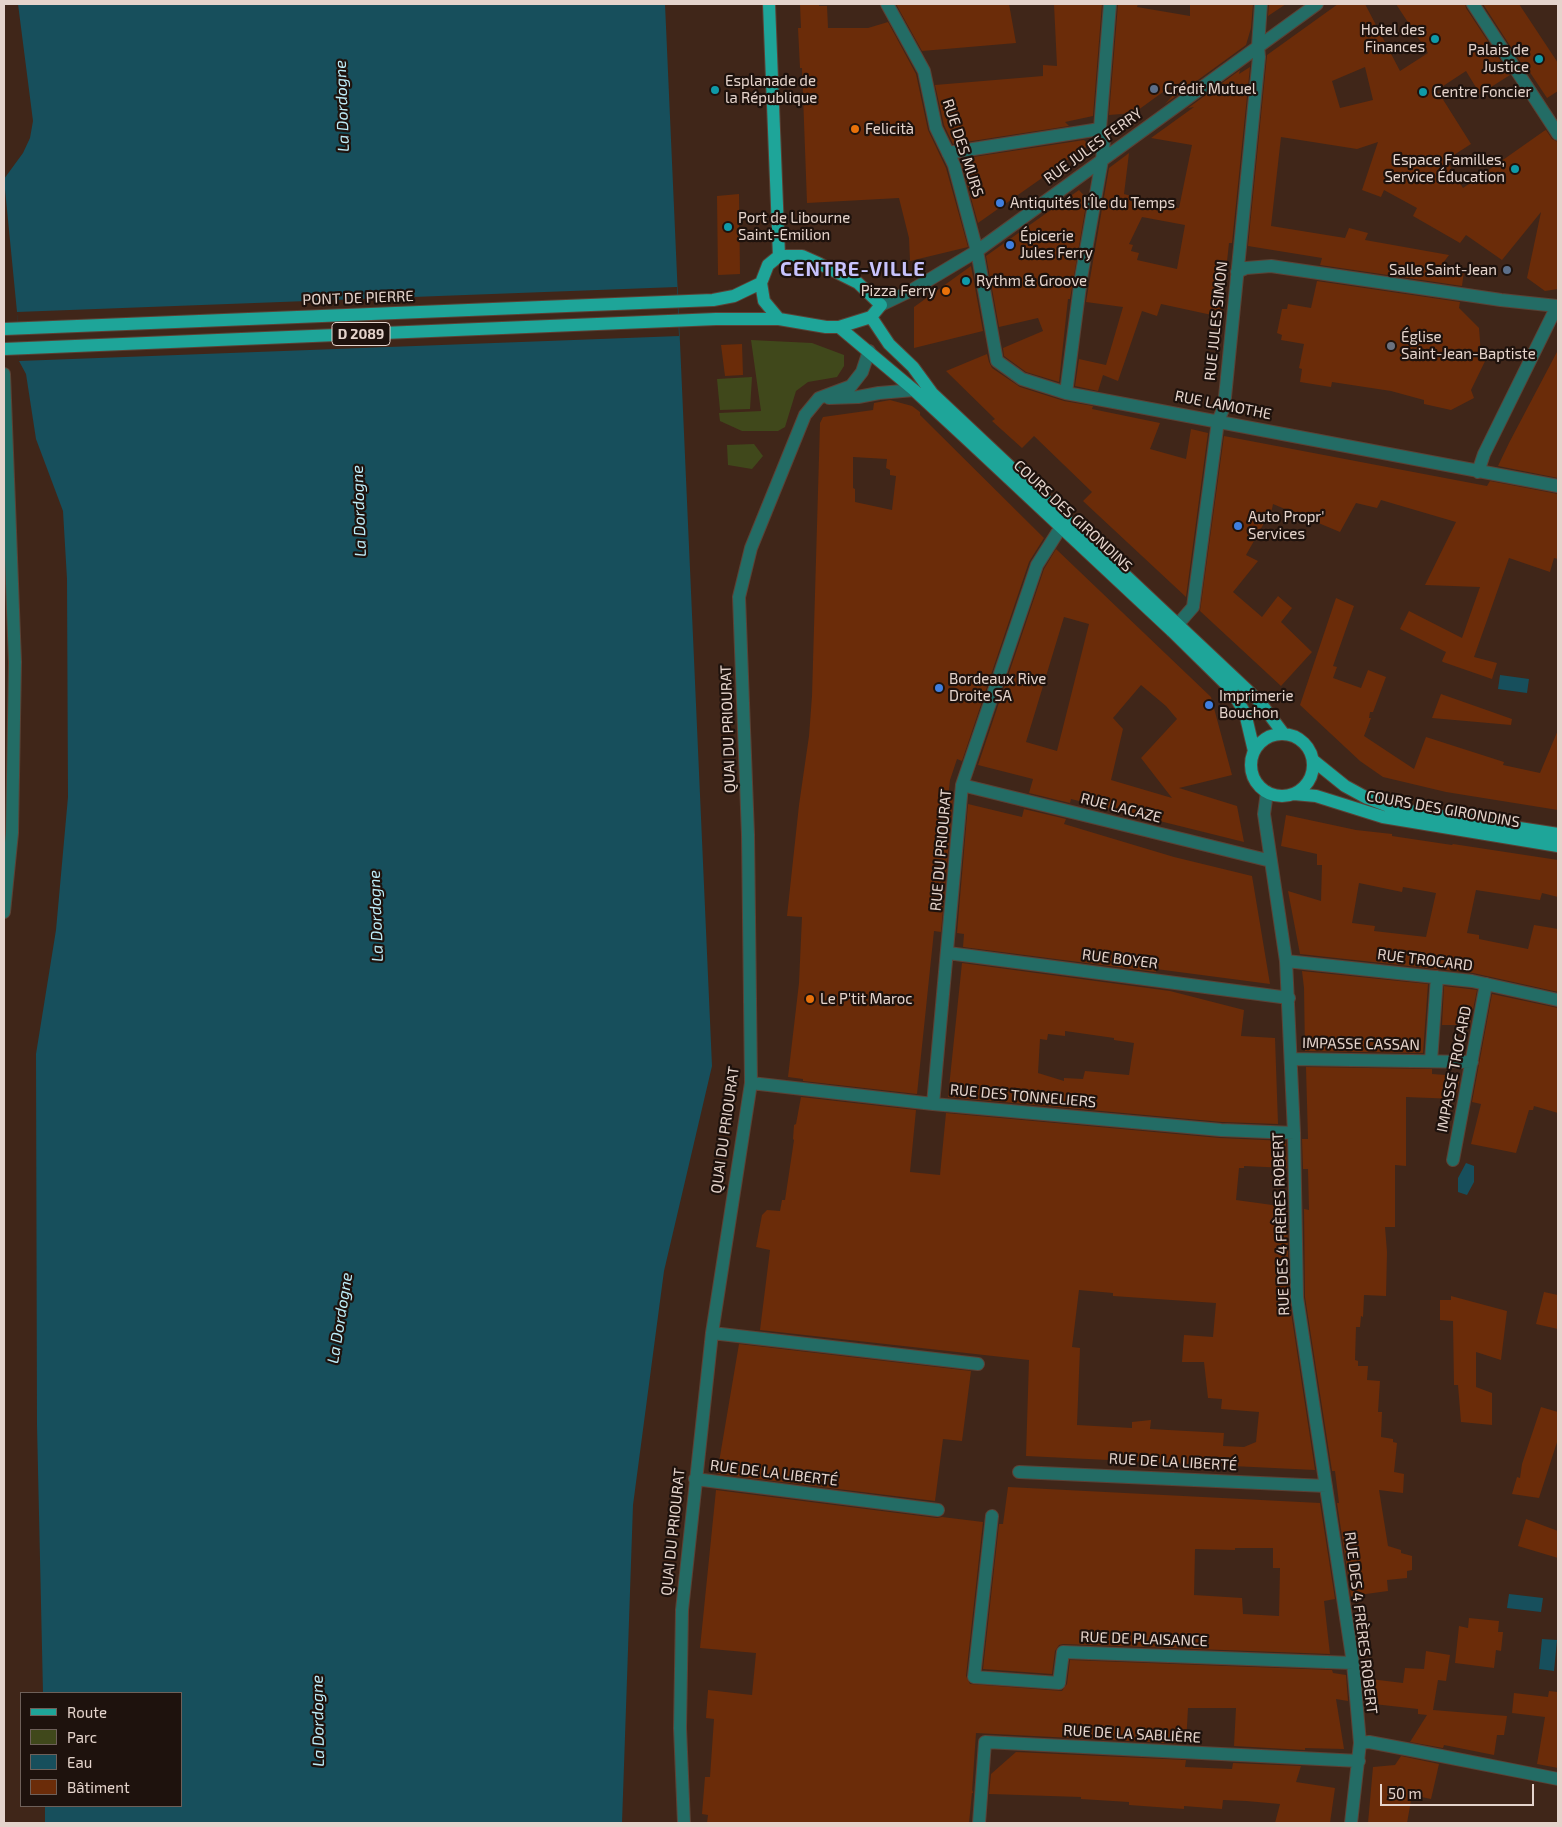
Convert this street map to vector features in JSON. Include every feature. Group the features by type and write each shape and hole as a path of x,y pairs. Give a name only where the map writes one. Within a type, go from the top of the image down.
{"main road":[{"path":"769,4 779,256"},
{"path":"779,256 802,256 820,264 858,284 881,305 871,317 839,327 826,327 779,319 764,301 761,284 768,265 779,256"},
{"name":"PONT DE PIERRE","path":"4,329 713,300 734,296 761,284"},
{"name":"COURS DES GIRONDINS","path":"871,317 889,344 913,367 932,393 1175,628 1230,688 1245,713 1254,751 1250,766 1252,774 1255,781 1267,792 1285,796 1294,794 1316,796 1383,817 1558,846"},
{"name":"D 2089","path":"5,349 716,319 779,319"},
{"name":"COURS DES GIRONDINS","path":"839,327 914,390 1061,527 1259,701 1283,733 1292,734 1307,745 1314,762 1344,786 1367,798 1396,809 1558,834"},
{"path":"1254,751 1266,738 1283,733"},
{"path":"1294,794 1309,781 1313,772 1314,762"}],"street":[{"name":"RUE DES MURS","path":"887,4 924,71 936,128 954,165 977,251"},
{"path":"1066,393 1081,278 1102,160 1104,140 1100,129 1110,4"},
{"name":"RUE JULES SIMON","path":"1175,628 1193,607 1218,420 1224,407 1259,57 1261,4"},
{"name":"RUE JULES FERRY","path":"881,305 912,290 977,251 1318,4"},
{"path":"1473,4 1558,134"},
{"path":"948,152 1100,129"},
{"name":"RUE LAMOTHE","path":"977,251 997,360 1022,379 1066,393 1218,420 1478,472 1558,486"},
{"path":"1237,272 1246,268 1271,266 1501,300 1557,306 1484,454 1478,472"},
{"path":"819,398 851,386 862,372 869,351"},
{"path":"4,374 6,535 15,662 9,756 8,834 4,907"},
{"path":"819,398 858,397 914,390"},
{"name":"QUAI DU PRIOURAT","path":"684,1823 680,1728 682,1610 712,1333 751,1083 748,835 739,598 751,548 791,448 805,415 819,398"},
{"name":"RUE DU PRIOURAT","path":"933,1104 962,785 1037,565 1061,527"},
{"name":"RUE LACAZE","path":"962,785 1271,861"},
{"name":"RUE DES 4 FRÈRES ROBERT","path":"1267,792 1264,814 1286,961 1289,998 1297,1298 1352,1663 1360,1743 1351,1823"},
{"name":"RUE BOYER","path":"948,953 1289,998"},
{"name":"RUE TROCARD","path":"1286,961 1486,984 1558,1000"},
{"name":"IMPASSE CASSAN","path":"1431,1061 1437,977"},
{"name":"IMPASSE TROCARD","path":"1453,1160 1486,984"},
{"name":"IMPASSE CASSAN","path":"1290,1060 1472,1062"},
{"name":"RUE DES TONNELIERS","path":"751,1083 933,1104 1221,1130 1294,1134"},
{"path":"712,1333 978,1364"},
{"name":"RUE DE LA LIBERTÉ","path":"1019,1472 1326,1486"},
{"name":"RUE DE LA LIBERTÉ","path":"695,1479 938,1510"},
{"name":"RUE DE PLAISANCE","path":"992,1516 974,1677 1059,1683 1063,1652 1352,1663"},
{"name":"RUE DE LA SABLIÈRE","path":"979,1823 985,1742 1359,1761"},
{"path":"1360,1743 1369,1742 1558,1779"}],"green space":[{"path":"751,340 812,343 844,355 844,366 837,377 808,382 796,391 785,427 778,431 742,431 720,421 719,413 761,411"},
{"path":"752,377 750,409 720,410 717,379"},
{"path":"754,444 763,456 752,469 728,465 727,445"}],"water":[{"name":"La Dordogne","path":"18,4 665,4 712,1066 664,1271 633,1505 622,1823 45,1823 45,1807 182,1807 182,1692 43,1692 37,1425 36,1054 56,930 68,797 67,579 63,511 36,439 26,374 19,361 17,312 4,179 23,153 30,138 33,121"},
{"path":"1500,675 1529,679 1527,693 1498,689"},
{"path":"1466,1163 1474,1166 1474,1182 1467,1195 1458,1192 1458,1178"},
{"path":"1509,1594 1543,1598 1541,1612 1507,1608"},
{"path":"1542,1639 1557,1640 1554,1671 1539,1669"}],"pier":[{"path":"677,287 679,336 19,361 17,312"}],"building":[{"path":"800,4 827,6 828,28 868,28 888,22 916,74 928,130 946,168 968,247 910,261 909,238 899,198 807,203 802,68 800,68 798,28 801,28"},
{"path":"896,4 1009,4 1016,43 922,51"},
{"path":"1054,4 1102,4 1093,116 1065,122 1069,126 953,144 944,125 935,85 1043,76 1043,65 1057,66"},
{"path":"1118,4 1138,4 1137,7 1190,16 1190,4 1253,4 1251,28 1246,45 1165,104 1179,89 1174,84 1134,113 1109,115"},
{"path":"1269,4 1286,4 1268,16"},
{"path":"1338,4 1365,4 1400,71 1428,53 1396,4 1465,4 1510,75 1480,94 1466,71 1437,90 1471,144 1446,160 1463,188 1546,130 1552,139 1558,142 1558,289 1545,291 1527,278 1541,212 1502,260 1466,235 1460,243 1413,216 1417,208 1384,190 1381,197 1362,190 1378,142 1357,149 1281,137 1271,226 1345,238 1349,228 1368,233 1365,240 1449,255 1440,267 1464,271 1462,286 1320,265 1322,258 1248,246 1267,55","holes":["1365,67 1373,100 1340,108 1332,81"]},
{"name":"Palais de Justice","path":"1483,4 1519,4 1558,63 1558,91 1547,98 1525,65 1523,66"},
{"path":"1250,67 1232,243 1229,243 1221,317 1161,304 1157,316 1142,311 1118,381 1103,375 1098,391 1075,386 1079,359 1106,365 1123,307 1086,302 1109,168 1129,153 1124,194 1131,196 1130,201 1179,208 1192,145 1151,138 1240,70 1239,74","holes":["1142,217 1185,225 1177,269 1137,260 1139,253 1131,251 1133,245 1129,244"]},
{"path":"1084,140 1089,145 978,223 960,159"},
{"path":"1079,190 1087,199 1070,299 1068,299 1059,382 1026,372 1004,356 1003,348 1043,331 1038,318 999,327 986,256"},
{"name":"Port de Libourne Saint-Emilion","path":"739,194 740,274 718,275 717,196"},
{"path":"971,266 983,331 914,348 914,307"},
{"name":"Église Saint-Jean-Baptiste","path":"1317,281 1460,302 1459,308 1479,328 1481,354 1489,353 1471,390 1474,398 1451,410 1424,404 1424,400 1391,391 1332,382 1331,387 1300,382 1302,369 1299,368 1304,344 1281,340 1282,335 1277,333 1282,309 1287,309 1288,304 1311,308"},
{"path":"742,344 743,375 725,376 721,345"},
{"path":"1558,350 1558,478 1498,466 1509,443"},
{"path":"987,354 992,368 1020,387 1064,401 1093,406 1092,409 1160,423 1150,449 1186,459 1191,429 1208,433 1186,597 1083,501 1092,492 1034,436 1022,448 992,421 995,419 946,371"},
{"path":"890,400 912,406 920,412 920,415 1044,538 1029,562 962,761 957,759 950,780 948,798 953,799 941,932 934,931 917,1094 803,1081 803,1079 788,1077 799,983 802,917 787,916 799,805 809,736 812,696 820,423 823,417 873,410 874,403","holes":["853,457 887,459 886,468 890,470 890,475 896,476 892,510 855,502"]},
{"path":"1224,436 1487,486 1490,481 1558,494 1558,559 1554,558 1550,572 1509,558 1474,657 1497,663 1492,679 1443,662 1446,652 1400,629 1409,611 1462,638 1480,587 1425,585 1456,522 1381,500 1377,508 1356,503 1340,532 1273,504 1246,555 1258,561 1233,592 1262,617 1278,596 1292,608 1281,622 1312,652 1281,686 1200,611"},
{"path":"1056,549 1211,697 1232,775 1179,788 1237,806 1244,842 1071,799 1070,803 1029,793 1033,779 978,765 1044,569","holes":["1064,617 1089,624 1057,751 1026,742","1141,685 1166,706 1177,719 1141,758 1172,798 1111,780 1123,729 1113,718"]},
{"path":"1336,598 1354,606 1333,666 1337,667 1333,678 1361,688 1368,670 1386,677 1373,712 1370,712 1369,718 1371,718 1364,736 1414,769 1426,737 1504,762 1503,765 1540,773 1558,730 1558,810 1446,792 1383,777 1360,761 1300,705"},
{"path":"1441,694 1512,719 1511,725 1432,718"},
{"path":"968,804 1022,817 1024,809 1066,819 1064,824 1174,857 1252,876 1270,984 1156,969 1156,972 963,947 964,934 957,933"},
{"path":"1286,815 1356,830 1392,834 1392,836 1558,860 1558,897 1542,893 1540,900 1476,890 1467,933 1479,935 1479,939 1528,949 1534,925 1558,929 1558,992 1473,973 1300,954 1288,891 1321,901 1322,865 1317,865 1317,854 1281,846","holes":["1359,883 1402,892 1403,887 1436,893 1426,937 1374,931 1375,926 1352,923"]},
{"path":"962,963 1170,991 1244,1010 1241,1036 1275,1038 1278,1124 1222,1122 948,1097","holes":["1065,1031 1114,1038 1114,1040 1134,1043 1129,1075 1085,1071 1083,1079 1064,1078 1064,1081 1038,1073 1040,1039 1047,1040 1048,1034 1065,1036"]},
{"path":"1302,971 1428,984 1423,1053 1305,1051"},
{"path":"1444,986 1477,990 1470,1025 1442,1025"},
{"path":"1492,994 1558,1008 1558,1113 1534,1106 1533,1110 1529,1110 1516,1153 1471,1144 1481,1104 1472,1102"},
{"path":"1306,1067 1432,1069 1432,1074 1460,1076 1456,1099 1406,1097 1406,1166 1395,1165 1395,1227 1385,1227 1387,1252 1386,1296 1364,1295 1363,1317 1361,1316 1360,1327 1356,1327 1355,1360 1358,1361 1358,1366 1368,1366 1367,1380 1380,1381 1378,1412 1382,1412 1381,1437 1393,1439 1393,1442 1397,1443 1394,1472 1404,1474 1403,1493 1379,1490 1388,1546 1412,1556 1412,1570 1407,1571 1407,1578 1387,1580 1388,1591 1351,1596 1337,1503 1339,1503 1335,1471 1332,1471 1305,1297 1304,1209 1309,1210 1308,1169 1303,1169 1302,1139 1308,1139"},
{"path":"801,1097 916,1110 910,1172 940,1175 946,1113 1220,1138 1286,1141 1287,1168 1244,1166 1244,1168 1239,1168 1236,1200 1287,1207 1289,1299 1315,1470 1026,1456 1029,1360 760,1330 770,1250 756,1247 762,1215 767,1210 780,1211 782,1200 785,1200 794,1140 794,1125 796,1124","holes":["1079,1290 1113,1293 1113,1296 1216,1303 1213,1337 1184,1335 1182,1362 1204,1362 1208,1398 1222,1399 1221,1409 1259,1412 1256,1442 1244,1447 1223,1446 1224,1433 1150,1429 1151,1420 1132,1422 1132,1428 1077,1425 1080,1348 1072,1347"]},
{"path":"1544,1292 1558,1295 1558,1329 1536,1324"},
{"path":"1451,1296 1507,1311 1501,1360 1476,1352 1476,1387 1492,1393 1492,1425 1461,1422 1458,1385 1454,1385 1453,1321 1440,1320 1440,1300 1451,1300"},
{"path":"739,1344 971,1371 962,1441 943,1439 935,1501 717,1474"},
{"path":"1541,1407 1558,1412 1558,1439 1539,1498 1512,1494 1517,1477 1520,1478 1522,1464"},
{"path":"1008,1487 1320,1503 1335,1599 1324,1601 1330,1654 1063,1644 1059,1645 1055,1651 1052,1674 983,1669 999,1524 1003,1524","holes":["1235,1548 1273,1548 1273,1568 1280,1568 1279,1616 1243,1614 1242,1598 1194,1595 1195,1549 1235,1550"]},
{"path":"716,1490 937,1518 983,1522 966,1676 970,1684 1062,1691 1067,1684 1070,1660 1332,1670 1333,1673 1346,1675 1348,1701 1336,1699 1344,1749 1305,1748 1305,1750 1234,1746 1236,1708 1188,1708 1186,1744 976,1733 973,1793 969,1823 707,1823 708,1815 702,1814 705,1777 710,1777 714,1719 706,1718 708,1690 752,1695 756,1653 700,1648"},
{"path":"1526,1519 1558,1531 1558,1558 1518,1546"},
{"path":"1469,1618 1499,1621 1498,1632 1503,1632 1501,1651 1496,1650 1494,1668 1455,1663 1459,1626 1468,1628"},
{"path":"1426,1651 1450,1655 1446,1681 1438,1680 1433,1710 1507,1716 1504,1735 1497,1735 1494,1755 1444,1745 1443,1748 1410,1742 1427,1715 1418,1714 1418,1709 1365,1703 1362,1678 1403,1683 1405,1668 1424,1669"},
{"path":"1549,1691 1558,1692 1558,1768 1537,1764 1545,1717 1512,1713 1514,1693 1548,1697"},
{"path":"1016,1752 1186,1760 1185,1767 1232,1769 1233,1763 1301,1766 1296,1782 1335,1788 1330,1823 1275,1823 1280,1804 1246,1801 1223,1800 1222,1809 1184,1806 1184,1809 1129,1805 1129,1802 1081,1799 1081,1797 989,1794 991,1774"},
{"path":"1401,1756 1439,1764 1431,1799 1412,1795 1407,1823 1368,1823 1373,1767 1395,1765"}],"place":[{"name":"Hotel des Finances","path":"1435,39"},
{"name":"Palais de Justice","path":"1539,59"},
{"name":"Crédit Mutuel","path":"1154,89"},
{"name":"Esplanade de la République","path":"715,90"},
{"name":"Centre Foncier","path":"1423,92"},
{"name":"Felicità","path":"855,129"},
{"name":"Espace Familles, Service Éducation","path":"1515,169"},
{"name":"Antiquités l'Île du Temps","path":"1000,203"},
{"name":"Port de Libourne Saint-Emilion","path":"728,227"},
{"name":"Épicerie Jules Ferry","path":"1010,245"},
{"name":"Salle Saint-Jean","path":"1507,270"},
{"name":"Rythm & Groove","path":"966,281"},
{"name":"Pizza Ferry","path":"946,291"},
{"name":"Église Saint-Jean-Baptiste","path":"1391,346"},
{"name":"Auto Propr' Services","path":"1238,526"},
{"name":"Bordeaux Rive Droite SA","path":"939,688"},
{"name":"Imprimerie Bouchon","path":"1209,705"},
{"name":"Le P'tit Maroc","path":"810,999"}],"district":[{"name":"CENTRE-VILLE","path":"853,269"}]}
